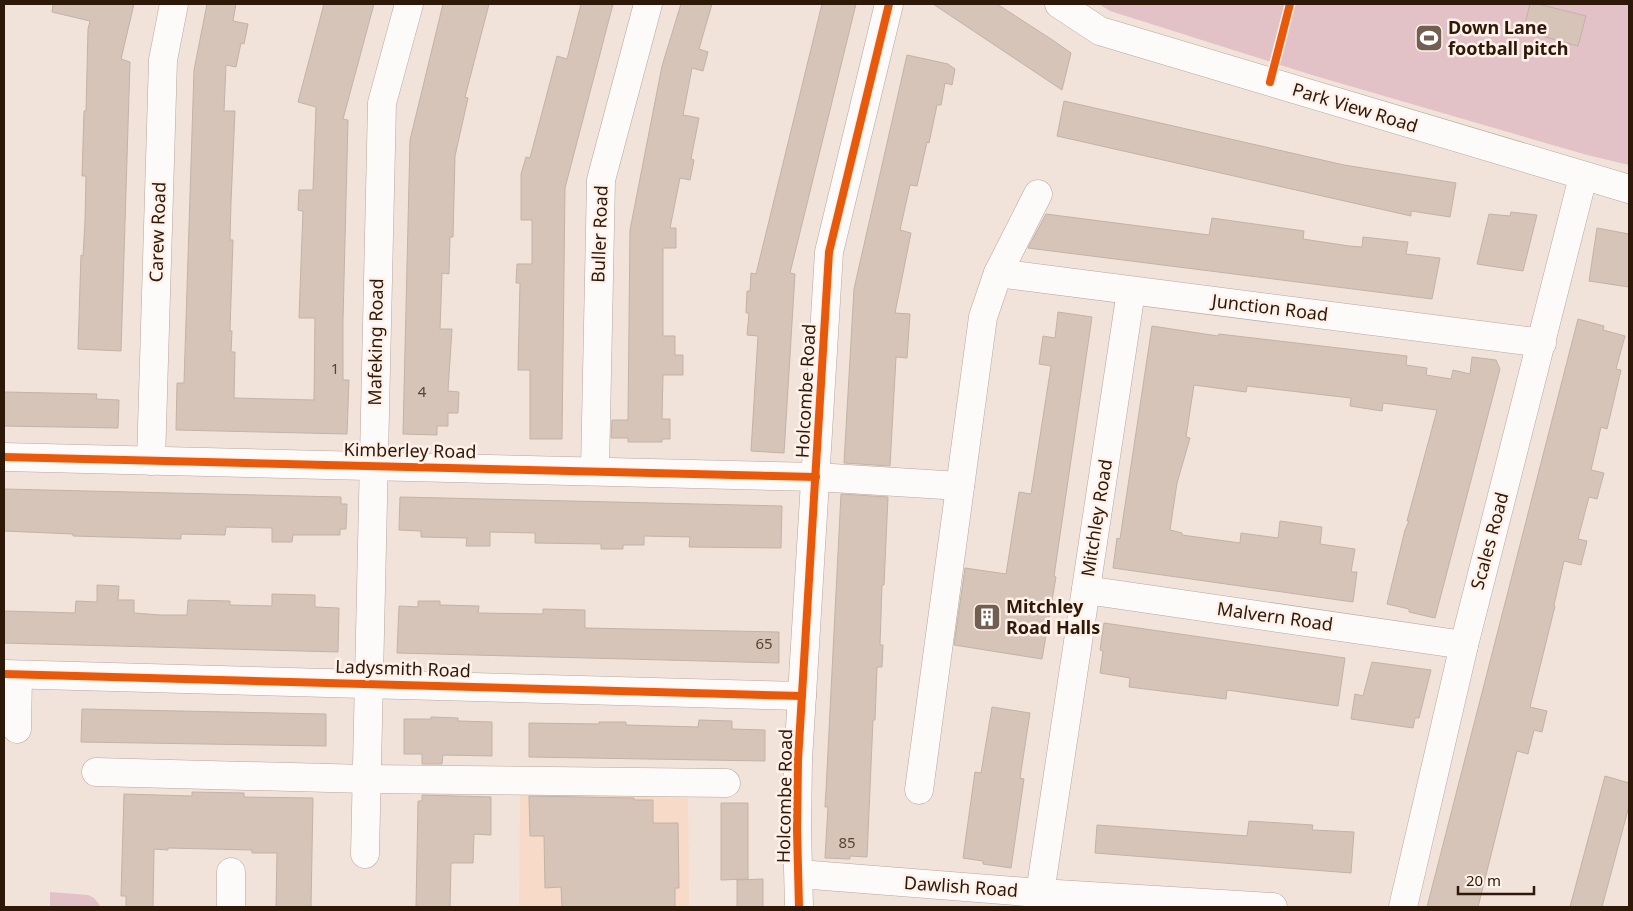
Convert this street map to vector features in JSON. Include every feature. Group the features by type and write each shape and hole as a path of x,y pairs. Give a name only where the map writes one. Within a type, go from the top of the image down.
{"street":[{"name":"Carew Road","path":"151,461 163,60 174,4"},
{"name":"Mafeking Road","path":"365,854 382,103 409,4"},
{"name":"Buller Road","path":"595,470 601,180 648,4"},
{"name":"Holcombe Road","path":"800,907 797,829 798,760 829,252 889,4"},
{"name":"Park View Road","path":"1059,4 1100,31 1629,189"},
{"name":"Scales Road","path":"1403,907 1464,645 1584,177"},
{"path":"920,790 983,317 998,273 1038,194"},
{"name":"Junction Road","path":"998,273 1542,343"},
{"name":"Mitchley Road","path":"1040,893 1131,291"},
{"name":"Kimberley Road","path":"4,457 595,470 816,477 960,486"},
{"name":"Malvern Road","path":"1086,590 1464,645"},
{"path":"11,675 17,729"},
{"name":"Ladysmith Road","path":"11,675 802,696"},
{"path":"96,772 367,779 726,783"},
{"path":"231,872 231,907"},
{"name":"Dawlish Road","path":"799,874 1040,893 1261,907"}],"shaded area":[{"path":"1099,4 1629,4 1629,165 1587,155 1312,75 1110,11"},
{"path":"688,789 689,907 519,907 520,794"},
{"path":"50,892 88,895 94,898 101,907 50,907"}],"building":[{"path":"53,4 134,4 121,59 130,62 121,351 78,349 81,255 83,256 85,221 86,176 82,176 84,111 86,111 88,29 90,21 52,12"},
{"path":"207,4 236,4 233,21 248,24 244,44 241,43 236,67 226,65 224,111 235,111 230,240 233,240 230,331 232,331 231,352 235,352 234,398 314,400 315,318 299,318 303,211 298,210 299,190 313,190 316,107 298,102 324,4 374,4 343,119 348,120 343,320 343,380 349,380 347,434 176,430 177,383 184,383 194,70"},
{"path":"443,4 489,4 465,97 468,98 455,156 453,237 450,237 449,274 442,273 440,329 452,329 448,391 459,392 458,413 448,413 448,426 437,426 437,435 403,434 410,140"},
{"path":"581,4 613,4 565,188 562,439 530,439 530,370 518,370 520,283 516,283 517,264 532,264 532,220 521,220 521,174 526,157 530,158 557,56 567,59"},
{"path":"681,4 712,4 699,49 708,52 703,71 692,68 683,115 699,118 691,159 694,160 690,180 680,178 670,228 676,228 676,248 663,248 663,336 675,336 675,355 683,355 683,375 663,375 662,419 670,419 670,439 662,439 662,442 628,442 628,438 611,438 612,420 628,420 630,230 662,66"},
{"path":"822,4 856,4 790,273 795,274 784,453 751,451 758,336 747,335 749,313 746,313 747,291 750,291 751,273 756,274"},
{"path":"933,4 997,4 1054,41 1071,53 1062,90"},
{"path":"1530,4 1538,4 1586,16 1578,46 1523,31"},
{"path":"907,55 948,64 955,69 952,85 945,83 941,105 937,105 917,186 910,185 900,230 911,233 895,313 910,314 907,358 896,357 890,466 844,463 854,289"},
{"path":"1064,101 1344,165 1456,183 1450,217 1411,211 1411,216 1057,136"},
{"path":"1511,212 1537,215 1523,271 1477,264 1489,214 1510,216"},
{"path":"1046,214 1209,235 1212,218 1304,231 1303,239 1349,246 1362,247 1363,237 1408,242 1406,254 1440,258 1432,299 1028,248"},
{"path":"1597,228 1629,234 1629,287 1589,281"},
{"path":"1058,312 1092,317 1054,576 1056,577 1042,659 954,645 965,568 1006,574 1019,492 1031,494 1051,366 1039,364 1043,336 1055,338"},
{"path":"1578,319 1604,326 1603,330 1625,336 1616,369 1621,370 1607,429 1601,427 1591,470 1604,473 1597,499 1589,497 1578,539 1587,541 1581,565 1564,561 1530,707 1547,711 1542,732 1534,730 1528,754 1517,751 1478,907 1427,907"},
{"path":"1152,326 1218,336 1219,334 1407,356 1406,365 1427,368 1426,375 1451,379 1453,370 1470,374 1472,357 1496,360 1500,369 1435,618 1409,612 1409,609 1387,604 1437,410 1383,403 1382,411 1350,406 1351,398 1247,386 1246,392 1194,385 1186,437 1190,438 1177,483 1170,530 1182,533 1182,535 1240,543 1241,533 1278,538 1280,521 1322,527 1320,544 1355,549 1351,572 1357,572 1353,602 1113,568 1117,538 1120,539"},
{"path":"4,392 97,394 96,399 119,400 118,428 4,426"},
{"path":"4,489 341,497 341,504 347,504 346,529 340,529 340,535 293,535 292,542 272,542 272,528 226,527 225,535 181,534 181,539 73,536 73,534 4,531"},
{"path":"841,494 888,497 884,585 882,585 880,645 883,645 882,667 877,667 867,857 850,856 850,859 825,858 828,807 825,807"},
{"path":"400,497 782,506 781,548 689,547 690,537 644,536 644,545 623,545 623,549 601,549 601,544 535,543 535,533 490,532 490,546 466,546 467,538 421,537 421,531 399,530"},
{"path":"97,585 119,586 118,600 134,600 134,613 160,615 187,615 188,600 230,601 230,605 272,606 272,594 315,595 315,607 339,608 338,652 4,643 4,611 75,613 76,601 97,602"},
{"path":"418,601 440,601 440,605 479,606 478,613 543,614 543,609 585,610 585,628 779,632 779,663 397,653 399,606 418,607"},
{"path":"1104,623 1345,658 1338,706 1227,690 1226,699 1129,687 1130,678 1100,673 1103,651 1100,650"},
{"path":"1372,662 1431,670 1419,718 1415,718 1413,728 1351,719 1355,694 1363,696"},
{"path":"992,707 1030,713 1020,778 1024,779 1011,868 983,864 983,861 963,858 975,772 981,773"},
{"path":"82,709 326,714 326,746 81,742"},
{"path":"431,717 458,718 458,721 492,722 492,756 443,755 442,764 422,764 422,754 404,754 404,719 431,719"},
{"path":"699,720 732,721 732,729 765,730 765,761 529,757 529,723 599,724 599,722 626,722 626,725 698,727"},
{"path":"1605,776 1629,783 1629,806 1602,907 1570,907"},
{"path":"192,792 244,793 244,797 313,798 311,907 276,907 277,853 252,853 252,850 168,848 168,850 154,849 153,907 126,907 126,896 121,896 124,794 192,796"},
{"path":"422,795 491,797 491,835 474,834 473,863 451,863 450,907 416,907 418,801 422,801"},
{"path":"529,796 653,800 653,823 678,823 679,888 675,888 675,907 562,907 561,887 545,888 544,836 530,836"},
{"path":"721,803 748,803 748,879 721,880"},
{"path":"1249,821 1313,825 1312,830 1354,832 1351,873 1095,853 1097,825 1247,836"},
{"path":"763,879 763,907 737,907 737,880"}],"cycle path":[{"path":"799,907 798,760 829,252 889,4"},
{"path":"1270,82 1290,4"},
{"path":"4,457 816,477"},
{"path":"4,674 802,696"}],"place":[{"name":"Down Lane football pitch","path":"1429,38"},
{"name":"Mitchley Road Halls","path":"987,617"}]}
